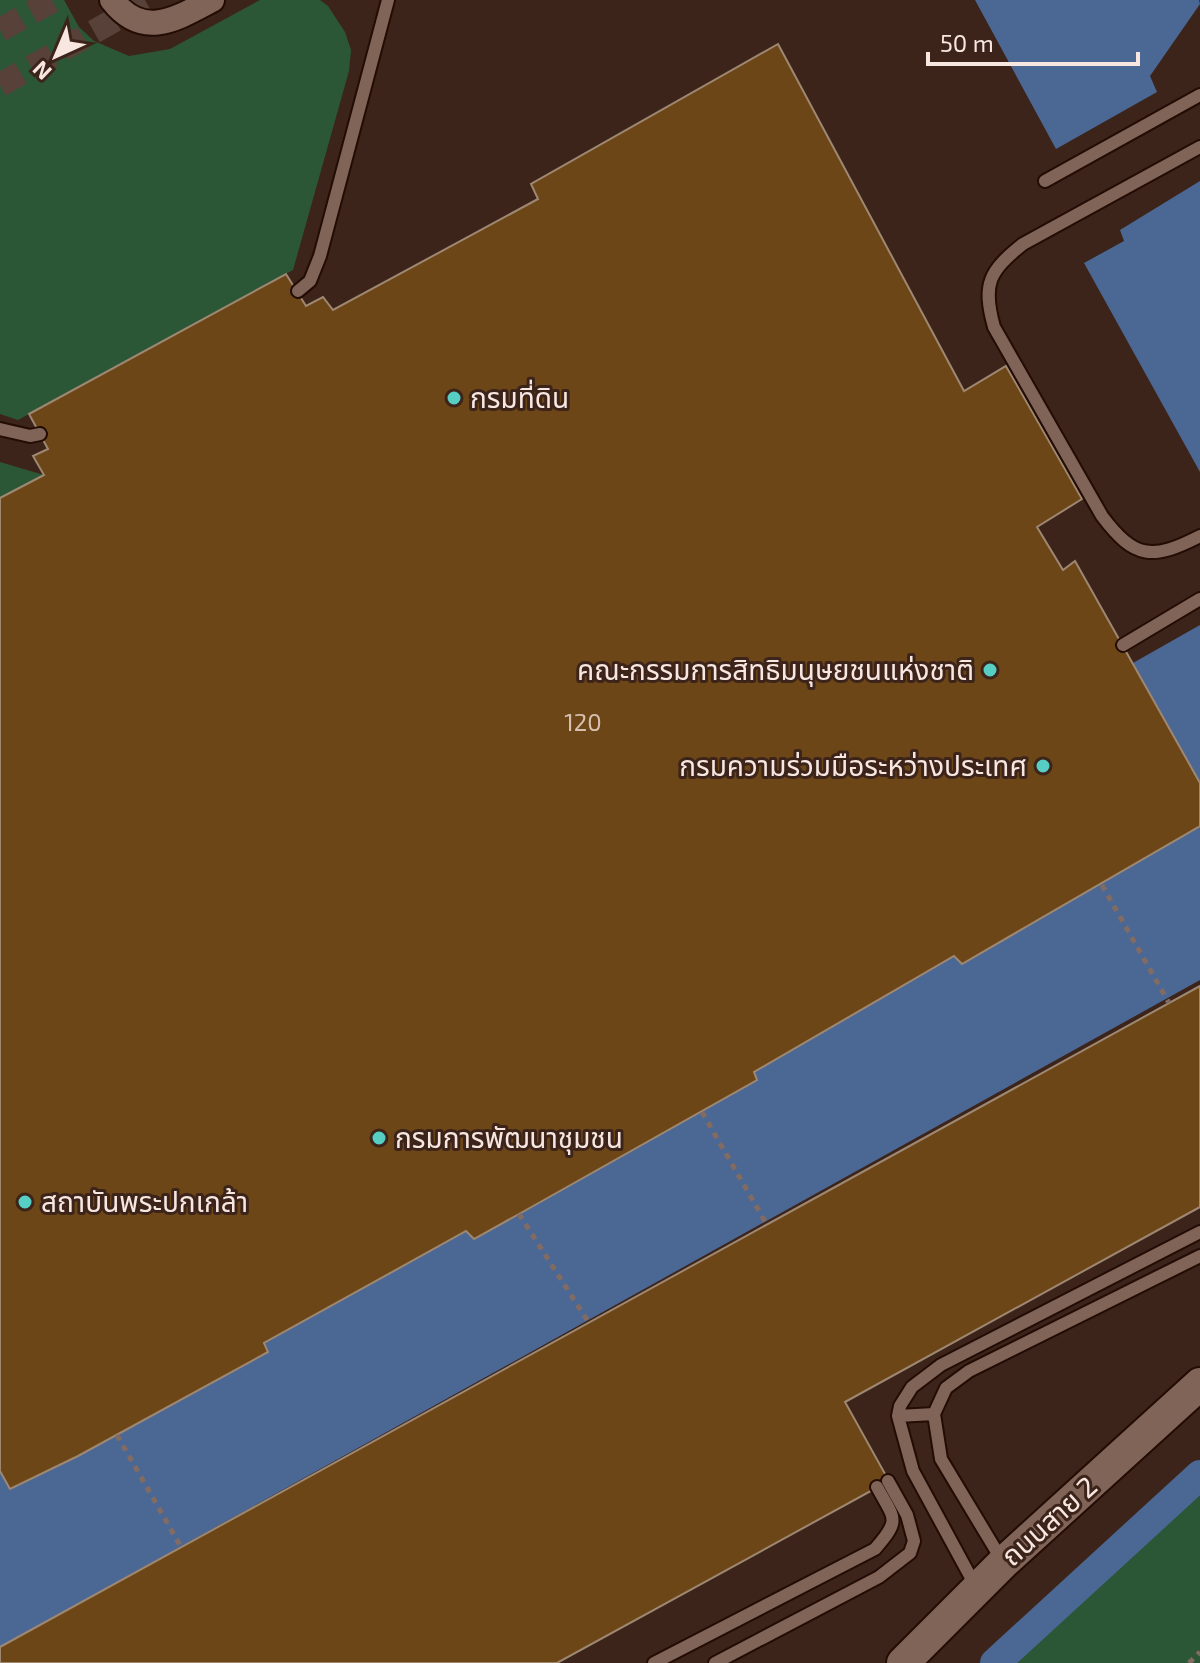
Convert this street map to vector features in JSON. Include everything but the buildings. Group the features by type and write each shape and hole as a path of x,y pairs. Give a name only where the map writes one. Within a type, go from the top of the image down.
{"street":[{"path":"112,0 129,17 158,23 172,20 212,0"},
{"name":"ถนนสาย 2","path":"903,1663 1003,1563 1200,1384"}],"lane":[{"path":"380,0 383,19"},
{"path":"298,291 310,281 320,256 388,0"},
{"path":"1045,181 1200,95"},
{"path":"1200,147 1023,244 1004,259 990,277 987,303 994,327 1102,516 1121,540 1153,554 1175,549 1200,536"},
{"path":"0,429 30,436 40,434"},
{"path":"1123,645 1200,599"},
{"path":"977,1589 913,1471 898,1416 900,1406 912,1387 941,1365 1200,1232"},
{"path":"1003,1563 941,1459 934,1414 946,1388 969,1371 1200,1256"},
{"path":"898,1416 934,1414"},
{"path":"654,1663 875,1549 892,1529 894,1517 882,1484 907,1515 914,1541 910,1553 879,1577 715,1663"}],"path":[{"path":"1102,885 1169,1003"},
{"path":"702,1112 767,1225"},
{"path":"519,1214 589,1323"},
{"path":"117,1435 181,1547"},
{"path":"1189,1663 1200,1652"}],"green space":[{"path":"0,0 64,0 79,27 94,41 129,56 170,49 260,0 320,0 328,6 345,32 351,50 349,71 293,270 18,420 0,414"},
{"path":"0,462 44,475 0,498"},
{"path":"1200,1489 1200,1663 1012,1663 1175,1511"}],"water":[{"path":"975,0 1199,0 1200,4 1150,76 1157,92 1056,149"},
{"path":"1200,181 1200,472 1084,263 1124,241 1120,230"},
{"path":"1200,625 1200,783 1133,663"},
{"path":"1200,826 1200,980 0,1647 0,1471 10,1489 268,1351 265,1343 466,1231 474,1239 757,1080 754,1072 954,956 962,964"}],"waterway":[{"path":"995,1663 1200,1475"}],"tunnel":[{"path":"0,30 54,0"},
{"path":"0,85 150,0"}],"place":[{"name":"กรมที่ดิน","path":"454,398"},
{"name":"คณะกรรมการสิทธิมนุษยชนแห่งชาติ","path":"990,670"},
{"name":"กรมความร่วมมือระหว่างประเทศ","path":"1043,766"},
{"name":"กรมการพัฒนาชุมชน","path":"379,1138"},
{"name":"สถาบันพระปกเกล้า","path":"25,1202"}]}
